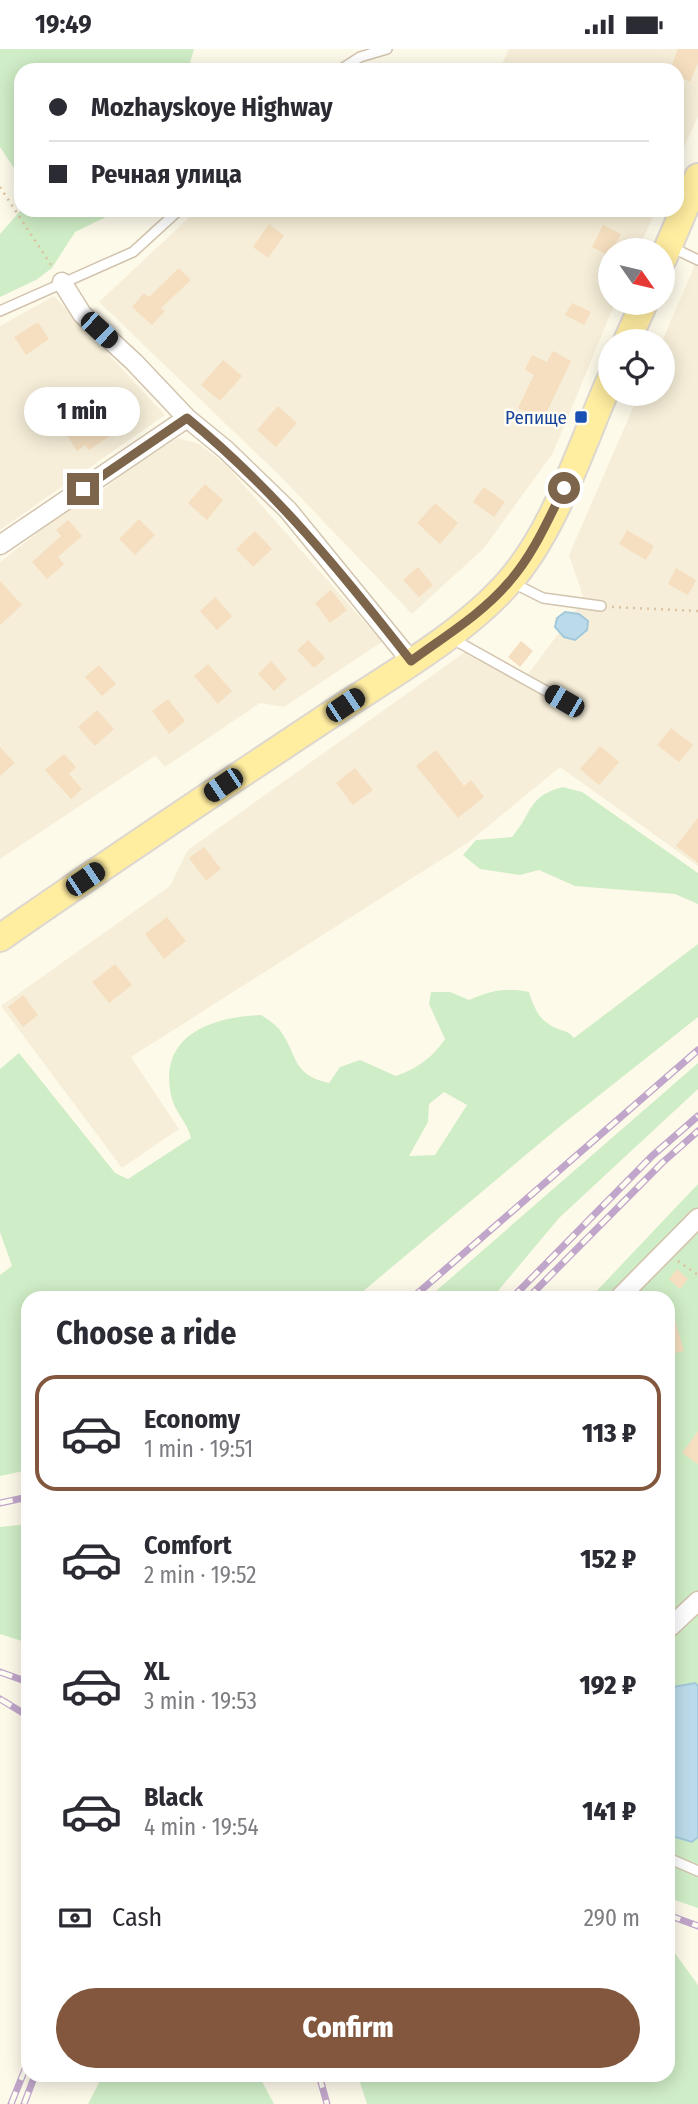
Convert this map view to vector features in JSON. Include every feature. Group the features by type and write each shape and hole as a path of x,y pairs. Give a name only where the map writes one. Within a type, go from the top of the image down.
{"main road":[{"path":"684,210 698,177"},
{"path":"672,238 681,217"},
{"path":"0,938 411,661 474,615 510,582 547,522 599,406"}],"street":[{"path":"62,282 82,314 134,362 187,418 226,450 288,510 411,661"},
{"path":"0,545 187,418"},
{"path":"626,1291 698,1218"},
{"path":"675,1622 698,1601"}],"lane":[{"path":"351,63 360,57 387,49"},
{"path":"0,311 133,252 171,217"},
{"path":"676,254 698,260"},
{"path":"510,582 543,598 601,606"},
{"path":"447,635 564,701"},
{"path":"675,1861 698,1871"}],"path":[{"path":"0,187 14,208"},
{"path":"20,217 62,282"},
{"path":"601,606 698,611"},
{"path":"665,1251 698,1275"}],"shaded area":[{"path":"509,49 698,49 698,116 684,147 684,63 502,63"},
{"path":"190,217 653,217 643,238 598,238 598,315 610,315 604,329 598,329 598,344 553,453 484,548 412,614 280,476 99,302"},
{"path":"698,258 698,866 560,767 469,842 131,1057 179,1129 122,1168 1,1006 170,886 188,850 468,650 523,681 584,599 569,555 634,406 675,406 675,329 667,329 673,315 676,315 676,309"},
{"path":"54,296 165,415 0,530 0,326"},
{"path":"178,438 199,444 226,465 382,642 284,707 260,703 165,767 155,756 0,859 0,562 76,503 80,508 132,467"}],"green space":[{"path":"0,49 194,49 190,63 14,63 14,168 0,147"},
{"path":"15,217 106,217 75,232 52,268 36,280 0,297 0,234"},
{"path":"563,787 582,792 698,873 698,904 675,894 575,886 539,870 520,875 480,869 463,855 476,840 512,837 537,800"},
{"path":"698,944 698,1017 558,1128 363,1291 21,1291 21,1472 0,1476 0,1275 12,1266 0,1232 0,1069 19,1053 115,1173 128,1179 191,1138 175,1107 169,1074 173,1057 181,1043 208,1025 261,1015 279,1029 301,1069 316,1079 329,1083 340,1067 360,1060 396,1076 430,1057 445,1039 429,1004 431,992 450,992 469,1000 498,991 529,992 542,1019 574,1038","holes":["444,1092 467,1105 435,1155 409,1156 428,1122 429,1104"]},
{"path":"698,1063 698,1089 559,1218 498,1291 436,1291"},
{"path":"698,1184 698,1908 675,1900 675,1291 597,1291"},
{"path":"21,1525 21,1641 0,1634 0,1527"},
{"path":"675,1953 698,1985 698,2104 367,2104 360,2082 675,2082"},
{"path":"99,2082 262,2082 274,2104 88,2104"}],"water":[{"path":"565,612 579,614 588,621 587,630 575,640 564,637 555,627 557,618"},
{"path":"695,1683 698,1686 698,1837 692,1842 675,1837 675,1687"}],"building":[{"path":"678,49 698,49 698,63 690,82 684,79 684,63 673,63"},
{"path":"269,224 284,236 268,258 253,247"},
{"path":"603,225 621,234 619,238 598,238 598,250 592,247"},
{"path":"179,268 191,280 161,308 165,311 152,325 132,307 144,293 149,297"},
{"path":"572,303 591,312 584,325 565,315"},
{"path":"38,322 49,339 26,355 14,337"},
{"path":"553,351 571,361 543,420 518,408 534,375 525,370 532,355 547,362"},
{"path":"223,360 242,376 220,401 201,385"},
{"path":"98,405 116,432 89,450 85,445 77,451 63,429"},
{"path":"278,406 297,423 276,447 257,430"},
{"path":"205,484 223,500 207,520 188,503"},
{"path":"484,487 505,502 494,517 473,502"},
{"path":"435,503 458,523 440,544 417,523"},
{"path":"139,519 155,535 135,555 119,539"},
{"path":"68,520 82,536 58,557 64,564 47,579 32,562 61,536 56,530"},
{"path":"627,530 654,546 646,560 619,544"},
{"path":"255,531 272,549 253,567 236,549"},
{"path":"418,567 433,585 419,597 403,580"},
{"path":"676,568 696,580 688,595 668,584"},
{"path":"0,581 22,605 0,625"},
{"path":"331,590 347,610 330,623 315,603"},
{"path":"215,597 232,616 217,630 200,611"},
{"path":"308,640 325,658 314,668 297,650"},
{"path":"521,641 533,651 520,667 508,657"},
{"path":"271,661 287,679 274,691 258,674"},
{"path":"208,664 232,691 218,704 194,676"},
{"path":"99,665 116,684 102,696 85,677"},
{"path":"168,699 185,721 169,734 152,711"},
{"path":"97,710 114,729 95,746 78,727"},
{"path":"671,728 693,745 679,762 657,745"},
{"path":"600,746 619,762 599,785 580,769"},
{"path":"0,747 15,763 0,776"},
{"path":"436,750 464,786 471,780 484,797 458,818 416,766"},
{"path":"64,754 76,767 69,774 82,789 71,799 45,770"},
{"path":"355,768 373,790 353,805 336,783"},
{"path":"698,818 698,863 676,846"},
{"path":"204,847 221,869 206,881 189,858"},
{"path":"167,917 186,941 164,959 145,934"},
{"path":"115,964 132,985 109,1003 92,982"},
{"path":"23,995 38,1015 23,1027 8,1007"},
{"path":"677,1269 688,1279 680,1289 669,1279"},
{"path":"675,1320 684,1351 675,1353"},
{"path":"698,1431 698,1464 682,1453"}],"railway":[{"path":"420,1291 698,1050"},
{"path":"519,1291 652,1156 698,1116"},
{"path":"535,1291 662,1163 698,1131"},
{"path":"0,1503 21,1498"},
{"path":"0,1672 21,1680"},
{"path":"0,1699 21,1712"},
{"path":"675,1918 698,1926"},
{"path":"11,2104 21,2079"},
{"path":"24,2104 32,2082"},
{"path":"321,2082 327,2104"}],"place":[{"name":"Репище","path":"581,417"}],"route":[{"path":"83,489 187,418 226,450 288,510 411,661 474,615 510,582 533,548 564,488"}]}
